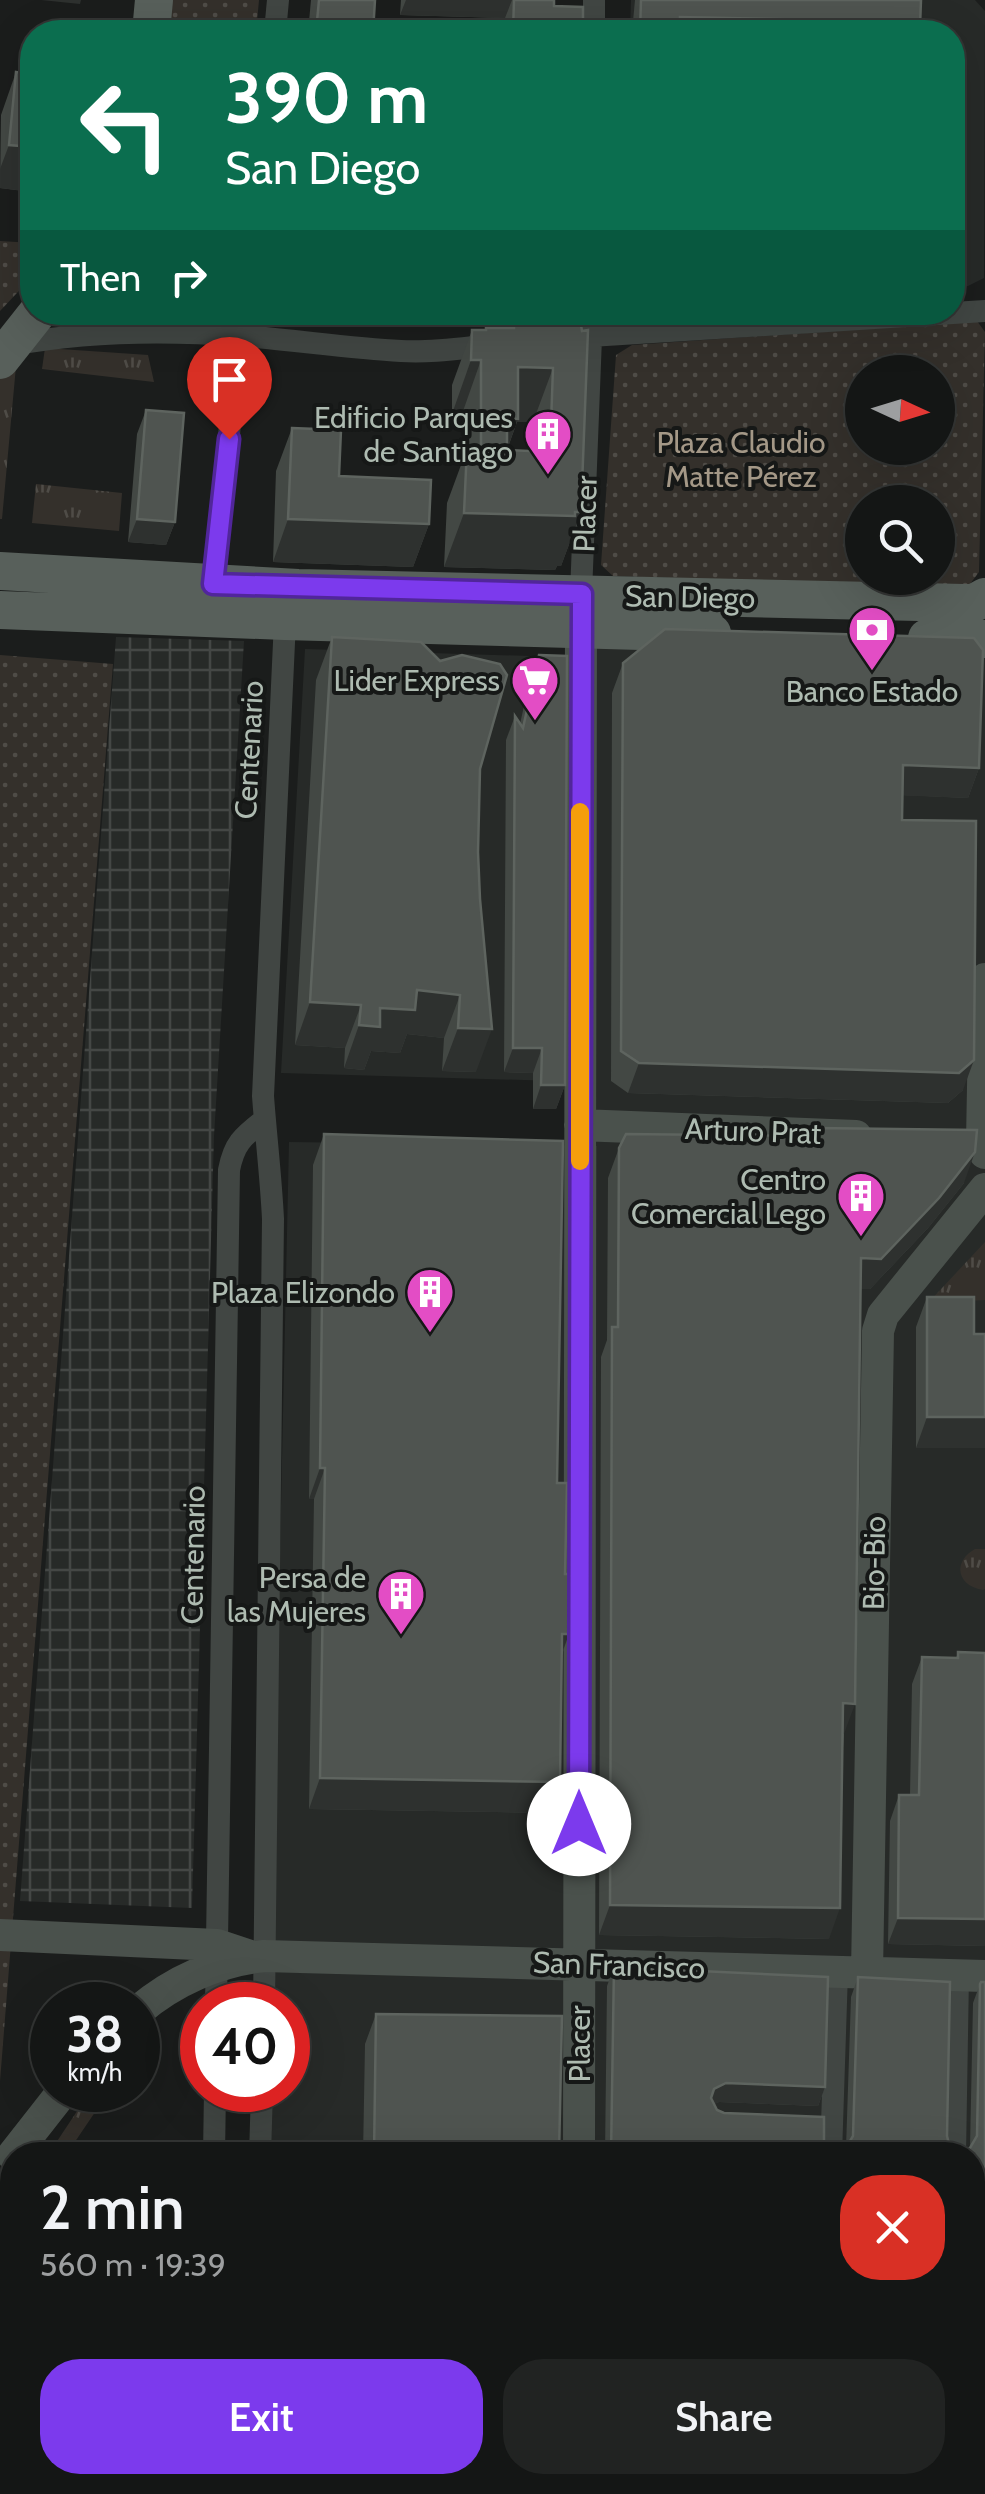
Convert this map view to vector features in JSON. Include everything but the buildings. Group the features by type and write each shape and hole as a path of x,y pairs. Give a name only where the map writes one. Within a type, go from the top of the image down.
{"main road":[{"path":"6,352 28,325"},
{"name":"San Diego","path":"0,571 581,612 738,633"},
{"name":"San Diego","path":"0,610 285,621 974,603 985,597"},
{"path":"896,637 985,640"}],"street":[{"path":"91,325 105,333"},
{"path":"6,352 105,333 226,325"},
{"path":"213,584 241,325"},
{"path":"247,325 402,351 432,352 531,341 588,325"},
{"name":"Placer","path":"579,2142 581,612 592,325"},
{"name":"Centenario","path":"262,1982 273,1220 264,1120 285,621"},
{"path":"944,1140 984,1145 985,979"},
{"name":"Centenario","path":"216,1982 229,1170 233,1150 264,1120"},
{"name":"Arturo Prat","path":"580,1125 887,1137"},
{"name":"Bio-Bio","path":"852,1972 878,1331 884,1315 985,1189"},
{"name":"San Francisco","path":"0,1935 259,1957 972,1975"},
{"path":"160,1996 216,1955"},
{"path":"828,2142 823,2121 852,1972"},
{"path":"956,2142 972,1975"},
{"path":"23,2142 47,2112"},
{"path":"214,2112 214,2142"},
{"path":"260,2142 261,2112"}],"shaded area":[{"path":"631,0 975,0 985,11 984,278 965,286 965,20 630,20"},
{"path":"116,637 244,641 214,1136 192,1908 20,1901"},
{"path":"596,646 985,658 985,2142 266,2142 267,2112 310,2112 310,1982 271,1982 289,1142 597,1146"},
{"path":"305,649 561,657 557,1081 281,1073"}],"green space":[{"path":"169,0 259,0 257,20 167,20"},
{"path":"0,241 20,242 20,290 0,311"},
{"name":"Plaza Claudio Matte Pérez","path":"977,321 985,332 979,572 967,588 955,588 955,485 845,485 845,584 613,576 601,565 616,355 632,345 965,325 965,322"},
{"path":"45,348 148,355 154,382 42,369"},
{"path":"16,366 2,519 0,519 0,379"},
{"path":"36,484 122,493 119,531 32,523"},
{"path":"0,655 113,664 0,2081"},
{"path":"985,1242 985,1300 928,1303"},
{"path":"975,1549 985,1549 983,1590 968,1584 961,1573 963,1560"},
{"path":"76,2112 95,2112 75,2142 57,2142"}],"slow traffic":[{"path":"580,812 580,1161"}],"place":[{"name":"Edificio Parques de Santiago","path":"548,476"},
{"name":"Banco Estado","path":"872,672"},
{"name":"Lider Express","path":"535,722"},
{"name":"Centro Comercial Lego","path":"861,1238"},
{"name":"Plaza Elizondo","path":"430,1334"},
{"name":"Persa de las Mujeres","path":"401,1636"}],"route":[{"path":"229,439 213,584 582,594 579,1824"}]}
